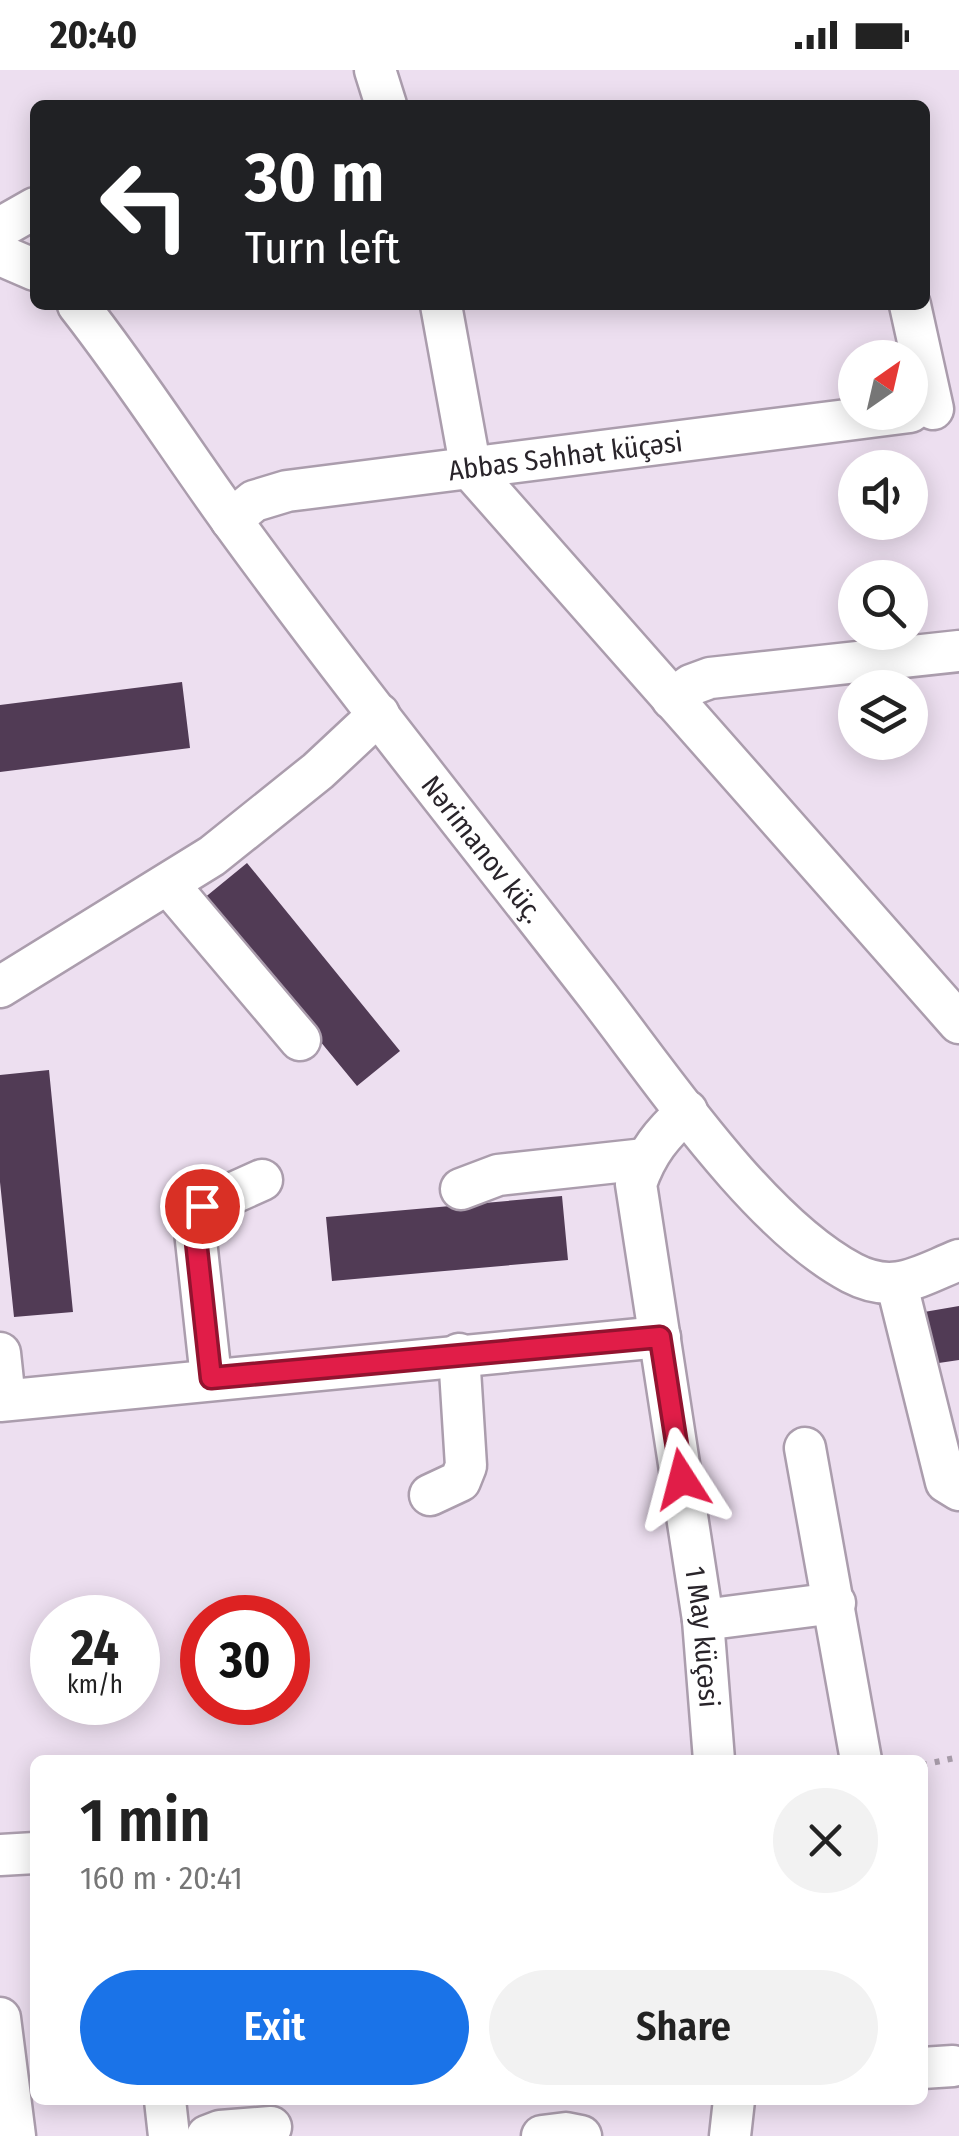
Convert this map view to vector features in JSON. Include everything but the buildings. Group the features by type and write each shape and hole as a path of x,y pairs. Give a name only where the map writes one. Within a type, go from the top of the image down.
{"street":[{"path":"375,70 384,100"},
{"path":"0,228 30,211"},
{"path":"0,255 30,268"},
{"name":"Nərimanov küç.","path":"82,310 136,378 231,520 687,1112 766,1203 813,1246 853,1274 897,1286"},
{"path":"441,310 471,470 959,1022"},
{"path":"911,310 916,340"},
{"name":"Abbas Səhhət küçəsi","path":"231,520 254,500 288,492 838,422"},
{"path":"672,700 710,678 955,660"},
{"path":"0,987 212,856 263,817 379,714"},
{"path":"168,884 300,1040"},
{"path":"461,1190 498,1174 644,1159 659,1137 687,1112"},
{"name":"1 May küçəsi","path":"644,1159 636,1184 703,1620 714,1755"},
{"path":"211,1378 194,1222 202,1206 262,1180"},
{"path":"959,1260 897,1286 946,1428 946,1482 959,1490"},
{"path":"0,1353 2,1400 660,1337"},
{"path":"430,1494 460,1481 466,1466 459,1354"},
{"path":"806,1448 861,1755"},
{"path":"703,1620 835,1603"},
{"path":"0,1855 30,1853"},
{"path":"0,2018 15,2136"},
{"path":"166,2105 169,2136"},
{"path":"730,2136 733,2105"},
{"path":"207,2136 271,2126"},
{"path":"542,2136 566,2132 581,2136"}],"path":[{"path":"928,1764 959,1757"}],"route":[{"path":"202,1206 194,1222 211,1378 660,1337 682,1479"}]}
